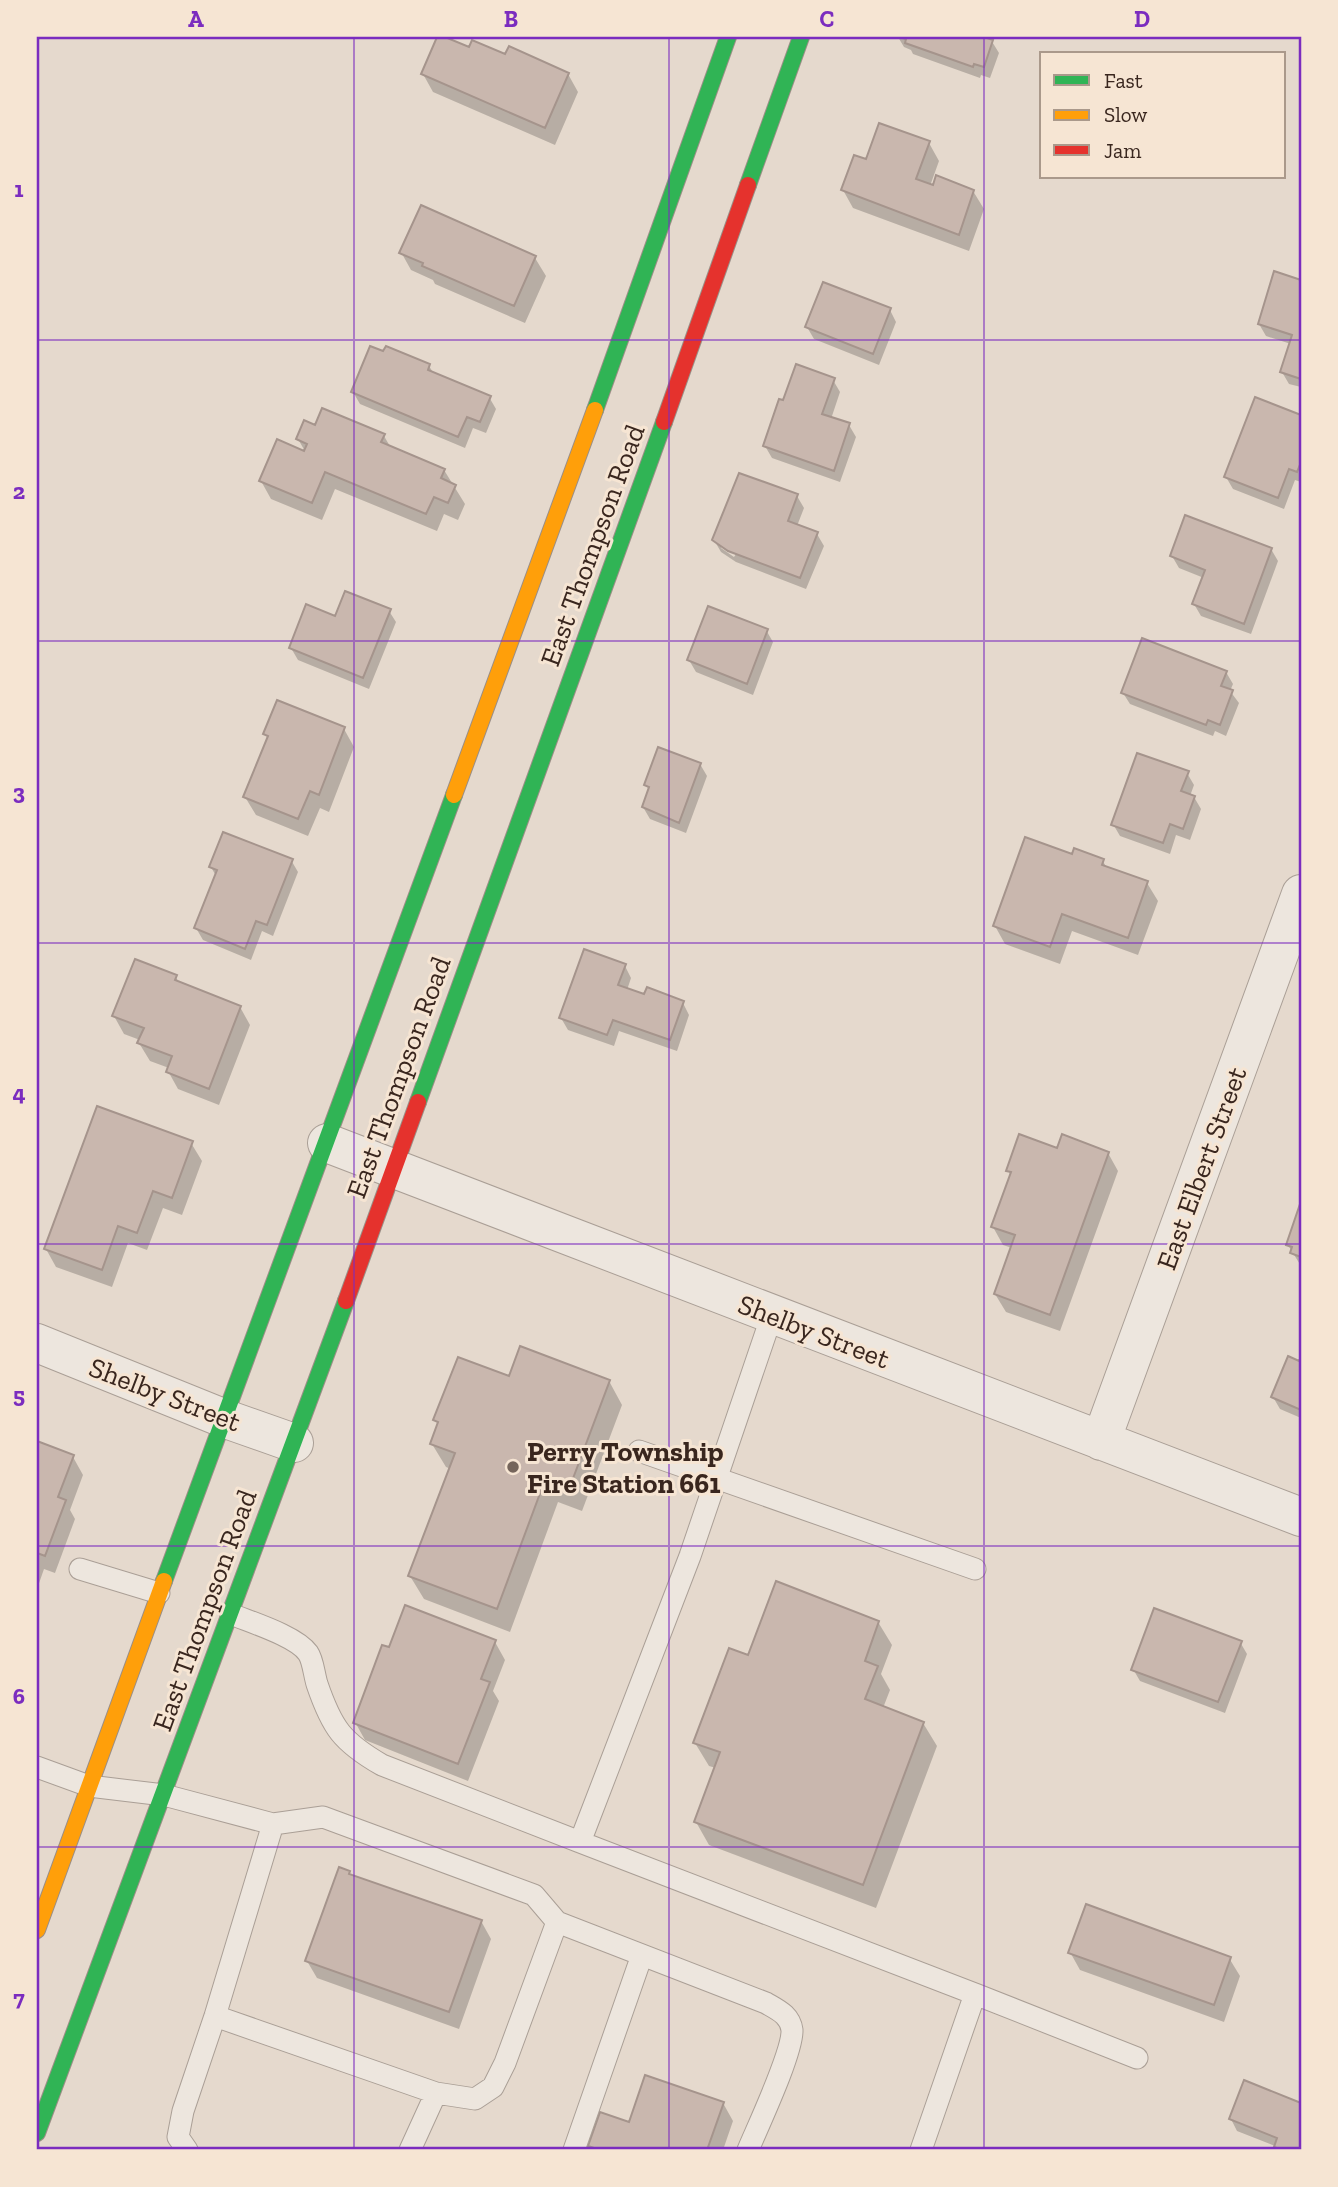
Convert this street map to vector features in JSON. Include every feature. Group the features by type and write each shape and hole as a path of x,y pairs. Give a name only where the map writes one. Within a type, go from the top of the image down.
{"main road":[{"name":"East Thompson Road","path":"37,1930 223,1418 564,497 728,37"},
{"name":"East Thompson Road","path":"37,2133 294,1443 606,587 794,39"}],"street":[{"name":"East Elbert Street","path":"1101,1441 1301,894"},
{"name":"Shelby Street","path":"327,1143 1301,1517"},
{"name":"Shelby Street","path":"37,1343 223,1418 294,1443"}],"lane":[{"path":"580,1842 685,1569 772,1315"},
{"path":"639,1451 975,1569"},
{"path":"80,1569 159,1593"},
{"path":"231,1614 295,1642 308,1653 335,1728 355,1749 382,1765 1137,2057"},
{"path":"37,1767 89,1786 164,1795 273,1824 323,1818 534,1895 557,1922 766,2003 786,2015 792,2029 788,2052 748,2150"},
{"path":"187,2150 178,2137 178,2128 273,1824"},
{"path":"215,2015 436,2093 475,2099 493,2087 505,2063 557,1922"},
{"path":"575,2150 642,1955"},
{"path":"921,2150 975,1994"},
{"path":"410,2150 436,2093"}],"building":[{"path":"437,37 445,37 469,47 472,40 505,54 509,46 569,73 545,128 421,74"},
{"path":"899,37 984,37 993,40 984,67 974,64 973,67 905,43 906,39"},
{"path":"879,123 930,141 916,179 933,185 936,175 974,190 959,235 841,190 854,155 866,159"},
{"path":"421,205 536,256 514,306 422,266 423,263 399,253"},
{"path":"1274,271 1301,280 1301,379 1280,372 1292,335 1258,324"},
{"path":"823,282 891,308 873,354 805,327"},
{"path":"370,346 383,351 386,346 430,364 428,370 491,396 480,422 467,417 458,437 351,392"},
{"path":"796,364 835,378 822,414 850,423 834,471 763,446 779,399 783,400"},
{"path":"1255,397 1301,415 1301,462 1297,472 1289,469 1278,498 1224,477"},
{"path":"322,408 385,434 381,442 445,469 441,478 456,485 448,503 434,497 426,514 325,472 312,503 259,481 277,439 304,451 307,444 296,439 304,420 315,425"},
{"path":"739,473 798,494 788,521 818,532 800,578 728,551 712,540"},
{"path":"1185,515 1272,548 1244,624 1192,604 1205,570 1170,556"},
{"path":"345,591 391,609 363,678 289,648 306,604 335,616"},
{"path":"708,606 768,629 747,684 687,660"},
{"path":"1142,638 1227,671 1221,686 1233,690 1220,725 1208,720 1206,725 1121,693"},
{"path":"277,700 345,727 319,795 310,791 298,819 243,797 268,736 263,734"},
{"path":"658,747 701,763 679,823 642,807 649,787 644,785"},
{"path":"1137,753 1189,771 1181,791 1195,796 1183,829 1170,824 1163,843 1111,825"},
{"path":"223,832 293,859 267,925 256,921 245,949 194,928 217,870 209,867"},
{"path":"1025,837 1072,854 1074,848 1104,859 1102,865 1148,881 1128,938 1062,914 1050,947 993,926"},
{"path":"584,949 626,964 618,985 644,994 647,987 684,1001 670,1040 613,1020 607,1035 559,1018"},
{"path":"135,959 177,975 175,980 241,1006 209,1089 166,1072 172,1056 137,1043 144,1028 112,1016"},
{"path":"97,1106 193,1141 172,1198 153,1191 137,1233 118,1226 102,1270 44,1249"},
{"path":"1019,1134 1057,1148 1062,1134 1109,1152 1050,1315 994,1294 1015,1235 991,1227 1011,1172 1006,1171"},
{"path":"1301,1201 1301,1257 1290,1253 1292,1247 1286,1245"},
{"name":"Perry Township Fire Station 661","path":"520,1346 610,1380 569,1489 545,1480 497,1609 408,1576 455,1453 430,1444 438,1422 433,1420 458,1357 509,1376"},
{"path":"1288,1356 1299,1361 1301,1357 1301,1410 1271,1397"},
{"path":"37,1441 74,1455 58,1497 66,1500 45,1556 37,1553"},
{"path":"776,1581 879,1621 865,1661 878,1666 865,1699 924,1722 863,1885 694,1822 720,1752 693,1743 729,1648 748,1655"},
{"path":"405,1605 496,1640 481,1679 490,1682 458,1764 353,1723 382,1645 389,1647"},
{"path":"1154,1608 1242,1641 1218,1702 1131,1670"},
{"path":"339,1867 350,1871 349,1874 482,1920 449,2012 305,1961"},
{"path":"1086,1904 1231,1957 1214,2005 1068,1953"},
{"path":"645,2075 724,2102 707,2150 600,2150 588,2146 600,2112 629,2122"},
{"path":"1244,2080 1301,2103 1301,2150 1274,2147 1277,2138 1229,2119"}],"traffic: fast":[{"path":"595,410 728,37"},
{"path":"748,185 801,37"},
{"path":"418,1102 664,422"},
{"path":"164,1581 454,795"},
{"path":"37,2133 346,1301"}],"traffic: slow":[{"path":"454,795 595,410"},
{"path":"37,1930 164,1581"}],"traffic: jam":[{"path":"664,422 748,185"},
{"path":"346,1301 418,1102"}],"place":[{"name":"Perry Township Fire Station 661","path":"513,1467"}]}
